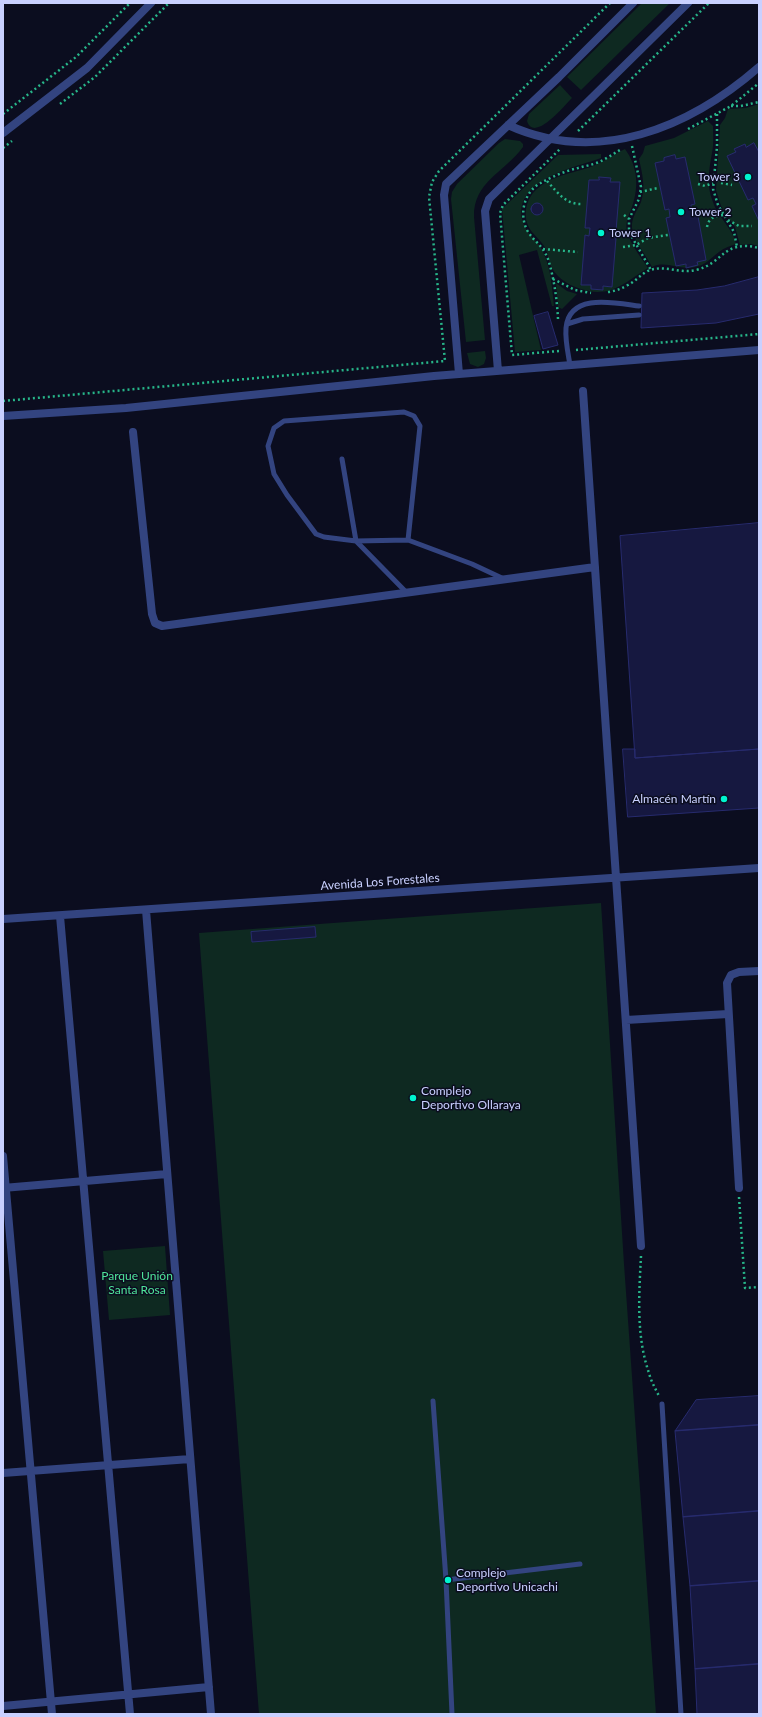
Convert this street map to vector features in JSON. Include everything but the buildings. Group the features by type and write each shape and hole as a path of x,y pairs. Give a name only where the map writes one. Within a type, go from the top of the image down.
{"street":[{"path":"3,133 87,68 151,3"},
{"path":"459,374 444,188 450,180 633,3"},
{"path":"498,371 485,211 487,203 492,196 548,139 688,3"},
{"path":"508,125 521,131 548,139 567,142 591,142 624,139 658,130 681,120 716,101 736,87 759,67"},
{"path":"3,416 126,408 459,374 759,350"},
{"path":"582,391 641,1246"},
{"path":"132,432 152,614 155,623 162,626 595,567"},
{"name":"Avenida Los Forestales","path":"3,920 759,868"},
{"path":"146,910 211,1714"},
{"path":"60,916 130,1714"},
{"path":"739,1188 727,983 731,975 739,972 759,971"},
{"path":"626,1020 728,1014"},
{"path":"3,1156 4,1188 52,1714"},
{"path":"4,1188 167,1174"},
{"path":"3,1473 190,1459"},
{"path":"3,1706 209,1687"}],"lane":[{"path":"570,365 567,324 575,309 590,303 610,302 639,306"},
{"path":"567,324 583,319 639,315"},
{"path":"408,540 420,426 414,416 404,412 284,421 274,428 268,446 274,474 287,495 316,534 324,537 356,541 408,540 472,564 505,579"},
{"path":"342,459 356,541 407,593"},
{"path":"433,1401 446,1580 452,1714"},
{"path":"662,1404 681,1714"},
{"path":"446,1580 580,1564"}],"path":[{"path":"3,114 76,57 130,3"},
{"path":"3,401 445,361 429,197 432,182 439,171 610,3"},
{"path":"561,344 561,351 512,355 500,213 503,205 709,3"},
{"path":"731,106 741,106 759,102"},
{"path":"717,114 717,147 713,177 715,198 734,232 737,247"},
{"path":"632,144 640,180 640,192 629,219 630,232 651,270"},
{"path":"559,323 553,279 543,249 528,231 525,224 523,210 528,195 539,184 567,171 600,162 624,148"},
{"path":"713,177 721,183 732,185"},
{"path":"546,181 567,201 575,204 583,204"},
{"path":"698,184 705,186 713,183"},
{"path":"640,192 658,188"},
{"path":"707,227 708,223 713,217 724,214"},
{"path":"624,215 629,219"},
{"path":"728,219 739,226 752,226"},
{"path":"623,247 636,245 648,238 668,235"},
{"path":"602,293 619,290 651,270 664,268 687,271 696,270 708,265 721,254 737,247 751,246 759,248"},
{"path":"543,249 578,252"},
{"path":"553,279 575,290 597,293"},
{"path":"568,350 759,334"},
{"path":"739,1188 745,1288 759,1287"},
{"path":"641,1246 639,1323 644,1358 662,1404"}],"green space":[{"path":"642,3 670,3 581,90 567,77"},
{"path":"560,85 572,98 556,115 542,126 536,128 531,127 527,121 529,114"},
{"path":"759,104 759,246 750,244 740,245 735,227 721,206 716,190 720,125 725,118 728,109 746,108"},
{"path":"708,121 713,126 713,146 710,165 709,190 715,208 732,233 736,244 723,249 699,266 684,268 668,265 657,265 652,267 638,243 632,228 633,218 641,202 643,191 643,180 639,159 645,146 674,138"},
{"path":"505,139 520,141 523,144 523,147 516,156 484,186 475,205 474,217 485,340 466,342 451,199 452,192 457,184"},
{"path":"625,149 633,163 636,177 636,192 627,222 627,231 633,246 648,268 624,284 611,290 597,292 577,288 564,281 554,272 545,248 529,228 526,218 526,207 533,193 546,182 597,164"},
{"path":"601,154 601,158 575,166 546,179 534,187 525,197 522,210 524,225 541,248 546,258 551,278 554,306 552,306 537,250 519,255 541,350 515,352 502,209 558,155"},
{"path":"556,283 567,291 577,294 562,309 558,307"},
{"path":"485,351 486,358 484,364 478,367 470,364 467,353"},
{"path":"601,903 624,1264 656,1714 259,1714 199,933"},
{"name":"Parque Unión Santa Rosa","path":"165,1246 170,1315 109,1320 103,1251"}],"place":[{"name":"Tower 3","path":"748,177"},
{"name":"Tower 2","path":"681,212"},
{"name":"Tower 1","path":"601,233"},
{"name":"Almacén Martín","path":"724,799"},
{"name":"Complejo Deportivo Ollaraya","path":"413,1098"},
{"name":"Complejo Deportivo Unicachi","path":"448,1580"}]}
